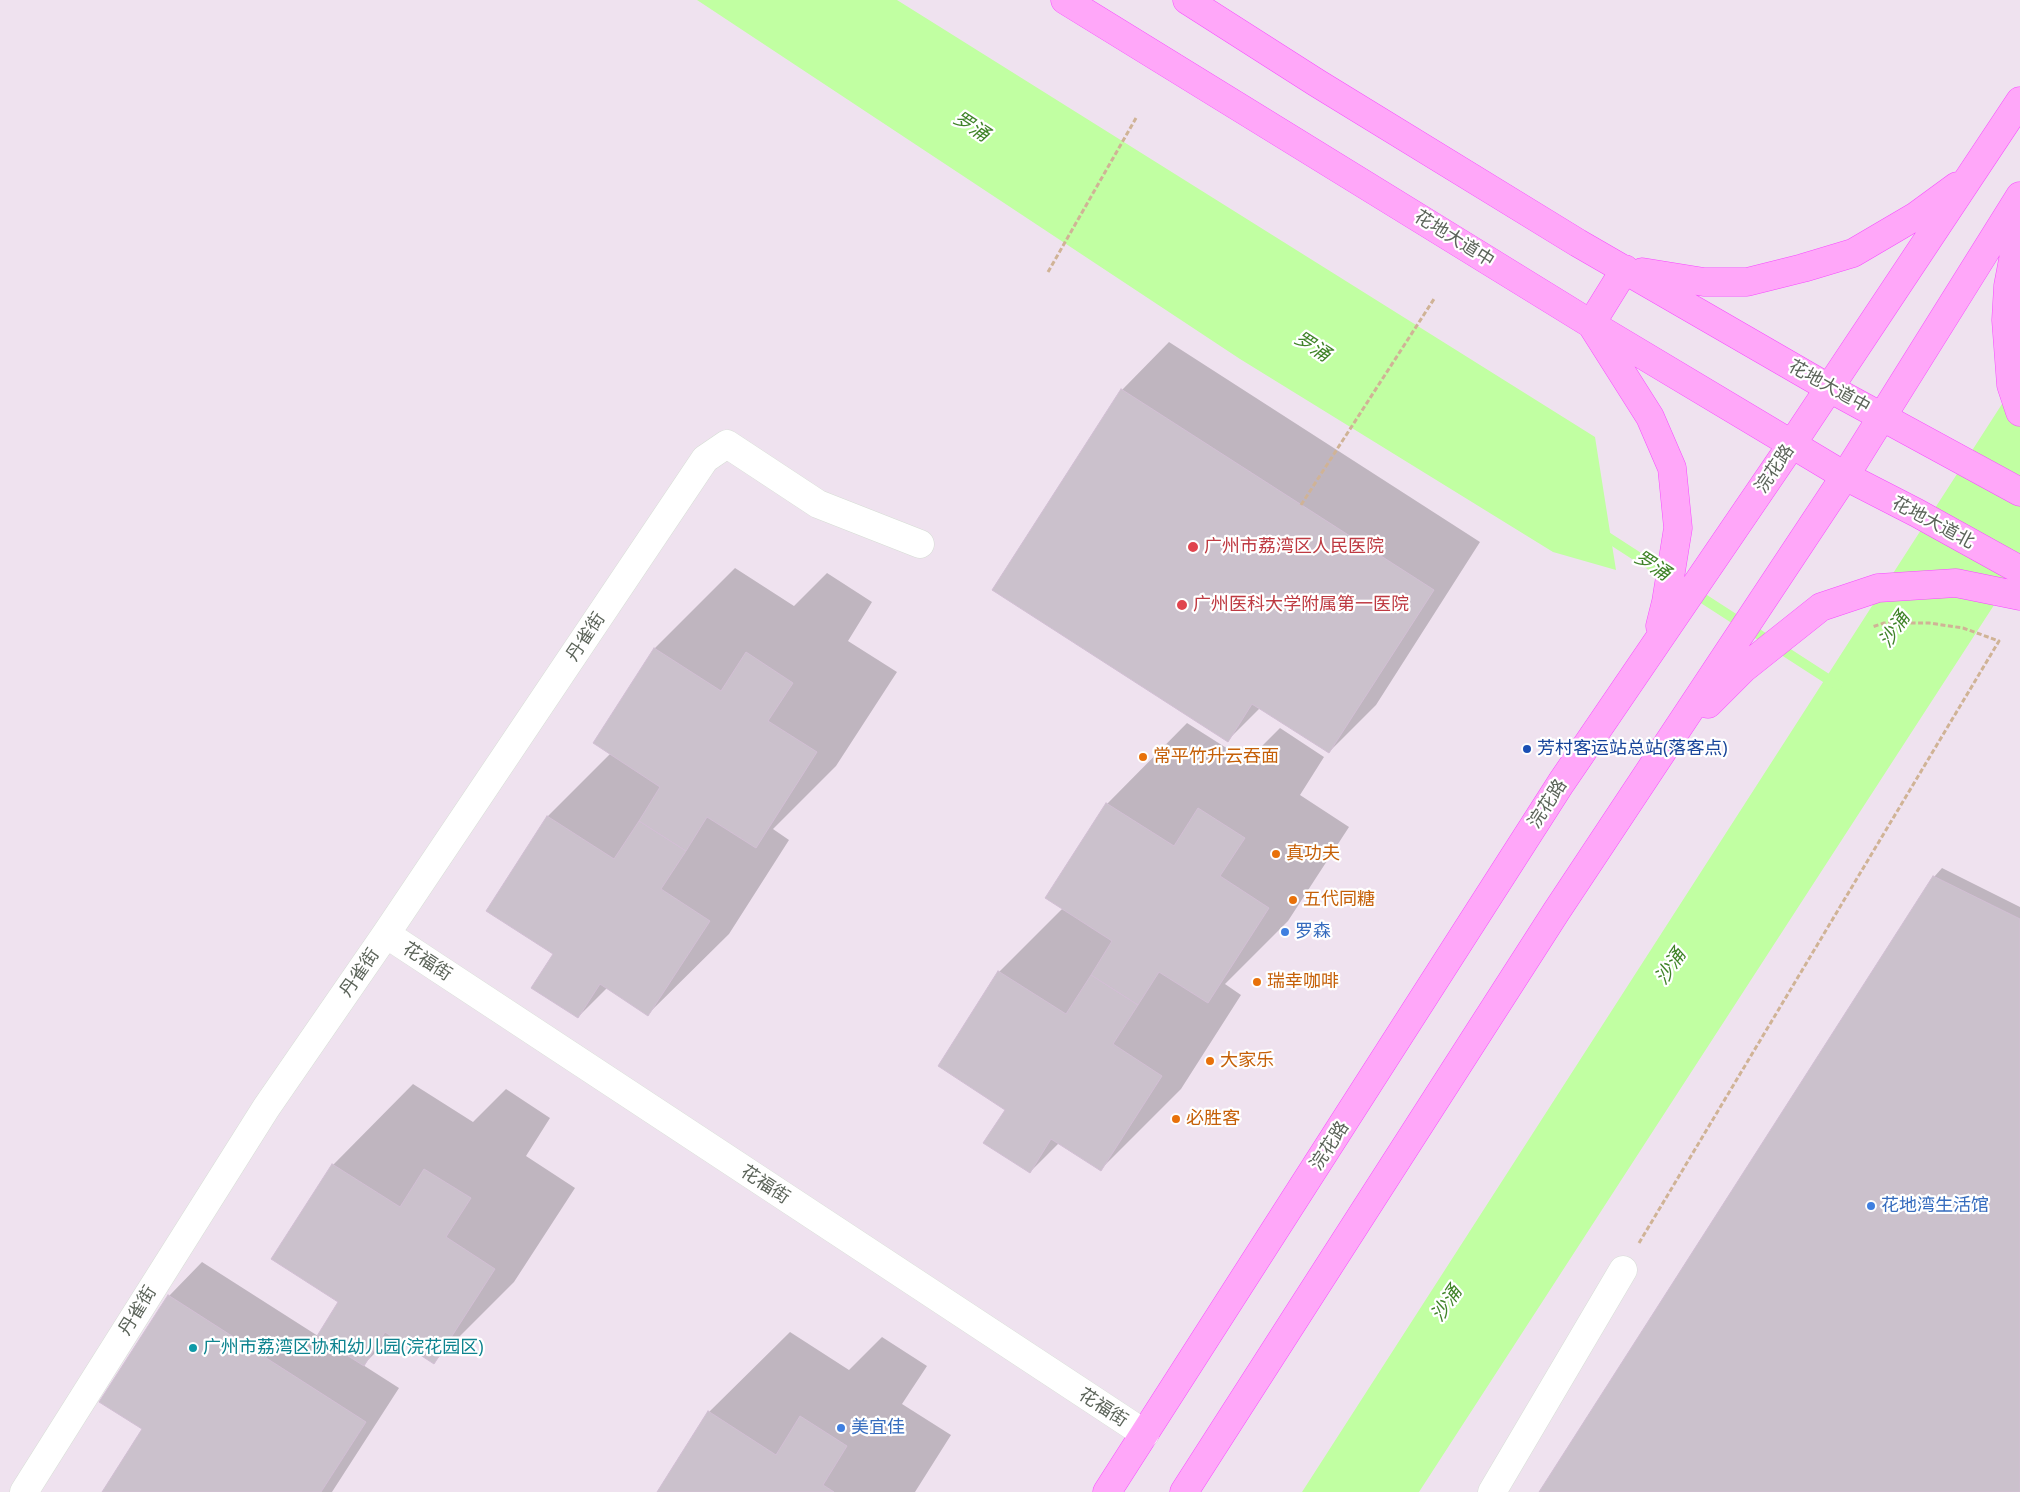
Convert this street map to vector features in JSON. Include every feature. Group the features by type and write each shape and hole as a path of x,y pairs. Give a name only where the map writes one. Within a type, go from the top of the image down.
{"main road":[{"name":"花地大道中","path":"1065,0 1591,324 1845,476"},
{"name":"花地大道中","path":"1187,0 1317,83 1625,270 1881,416"},
{"name":"浣花路","path":"1107,1492 1663,623 1742,516 1792,444 2020,101"},
{"path":"1663,623 1678,528 1672,468 1654,426 1591,324 1625,270 1704,282 1747,282 1803,268 1852,253 1916,216 1971,177"},
{"path":"1184,1492 1556,912 1667,744 1738,658 1788,563 1845,476 2020,196"},
{"path":"1970,276 2019,230"},
{"path":"2019,230 2014,277 2006,320 2010,384 2020,412"},
{"path":"1881,416 2020,492"},
{"name":"花地大道北","path":"1845,476 2020,570"},
{"path":"1738,658 1821,606 1878,588 1956,583 2020,596"}],"street":[{"name":"丹雀街","path":"24,1492 266,1108 386,934 705,459 727,444 818,504 920,544"},
{"name":"花福街","path":"386,934 1145,1434"},
{"path":"1492,1492 1623,1270"}],"path":[{"path":"1048,272 1136,118"},
{"path":"1301,505 1434,299"},
{"path":"1623,1270 1999,641 1963,628 1929,623 1884,623 1866,628"}],"water":[{"path":"697,0 897,0 1595,437 1616,570 1553,552 1240,359"},
{"name":"沙涌","path":"2020,376 2020,565 1419,1492 1302,1492"}],"building":[{"name":"广州市荔湾区人民医院","path":"1121,389 1434,590 1329,753 1252,704 1228,742 992,590"},
{"path":"654,648 721,691 746,652 793,683 768,721 817,752 756,848 707,817 686,851 639,821 660,787 593,743"},
{"path":"1106,803 1174,846 1198,808 1245,838 1220,876 1269,908 1208,1003 1159,972 1138,1005 1091,975 1112,941 1045,898"},
{"path":"547,816 614,859 639,821 686,851 661,889 710,921 648,1016 600,984 578,1018 531,988 553,954 486,911"},
{"name":"花地湾生活馆","path":"1933,876 2020,919 2020,1492 1539,1492"},
{"path":"998,971 1066,1014 1091,975 1138,1005 1113,1044 1162,1076 1101,1171 1051,1139 1030,1173 983,1143 1005,1110 938,1066"},
{"path":"332,1164 400,1207 424,1169 471,1198 446,1237 495,1269 434,1364 385,1332 364,1366 317,1336 338,1302 271,1259"},
{"name":"广州市荔湾区协和幼儿园(浣花园区)","path":"168,1295 366,1422 321,1492 102,1492 142,1429 99,1402"},
{"path":"708,1411 776,1455 800,1416 847,1446 823,1485 834,1492 657,1492"}],"waterway":[{"name":"罗涌","path":"1601,533 1669,577"},
{"name":"罗涌","path":"1693,592 1837,685"}],"place":[{"name":"广州市荔湾区人民医院","path":"1193,547"},
{"name":"广州医科大学附属第一医院","path":"1182,605"},
{"name":"芳村客运站总站(落客点)","path":"1527,749"},
{"name":"常平竹升云吞面","path":"1143,757"},
{"name":"真功夫","path":"1276,854"},
{"name":"五代同糖","path":"1293,900"},
{"name":"罗森","path":"1285,932"},
{"name":"瑞幸咖啡","path":"1257,982"},
{"name":"大家乐","path":"1210,1061"},
{"name":"必胜客","path":"1176,1119"},
{"name":"花地湾生活馆","path":"1871,1206"},
{"name":"广州市荔湾区协和幼儿园(浣花园区)","path":"193,1348"},
{"name":"美宜佳","path":"841,1428"}]}
